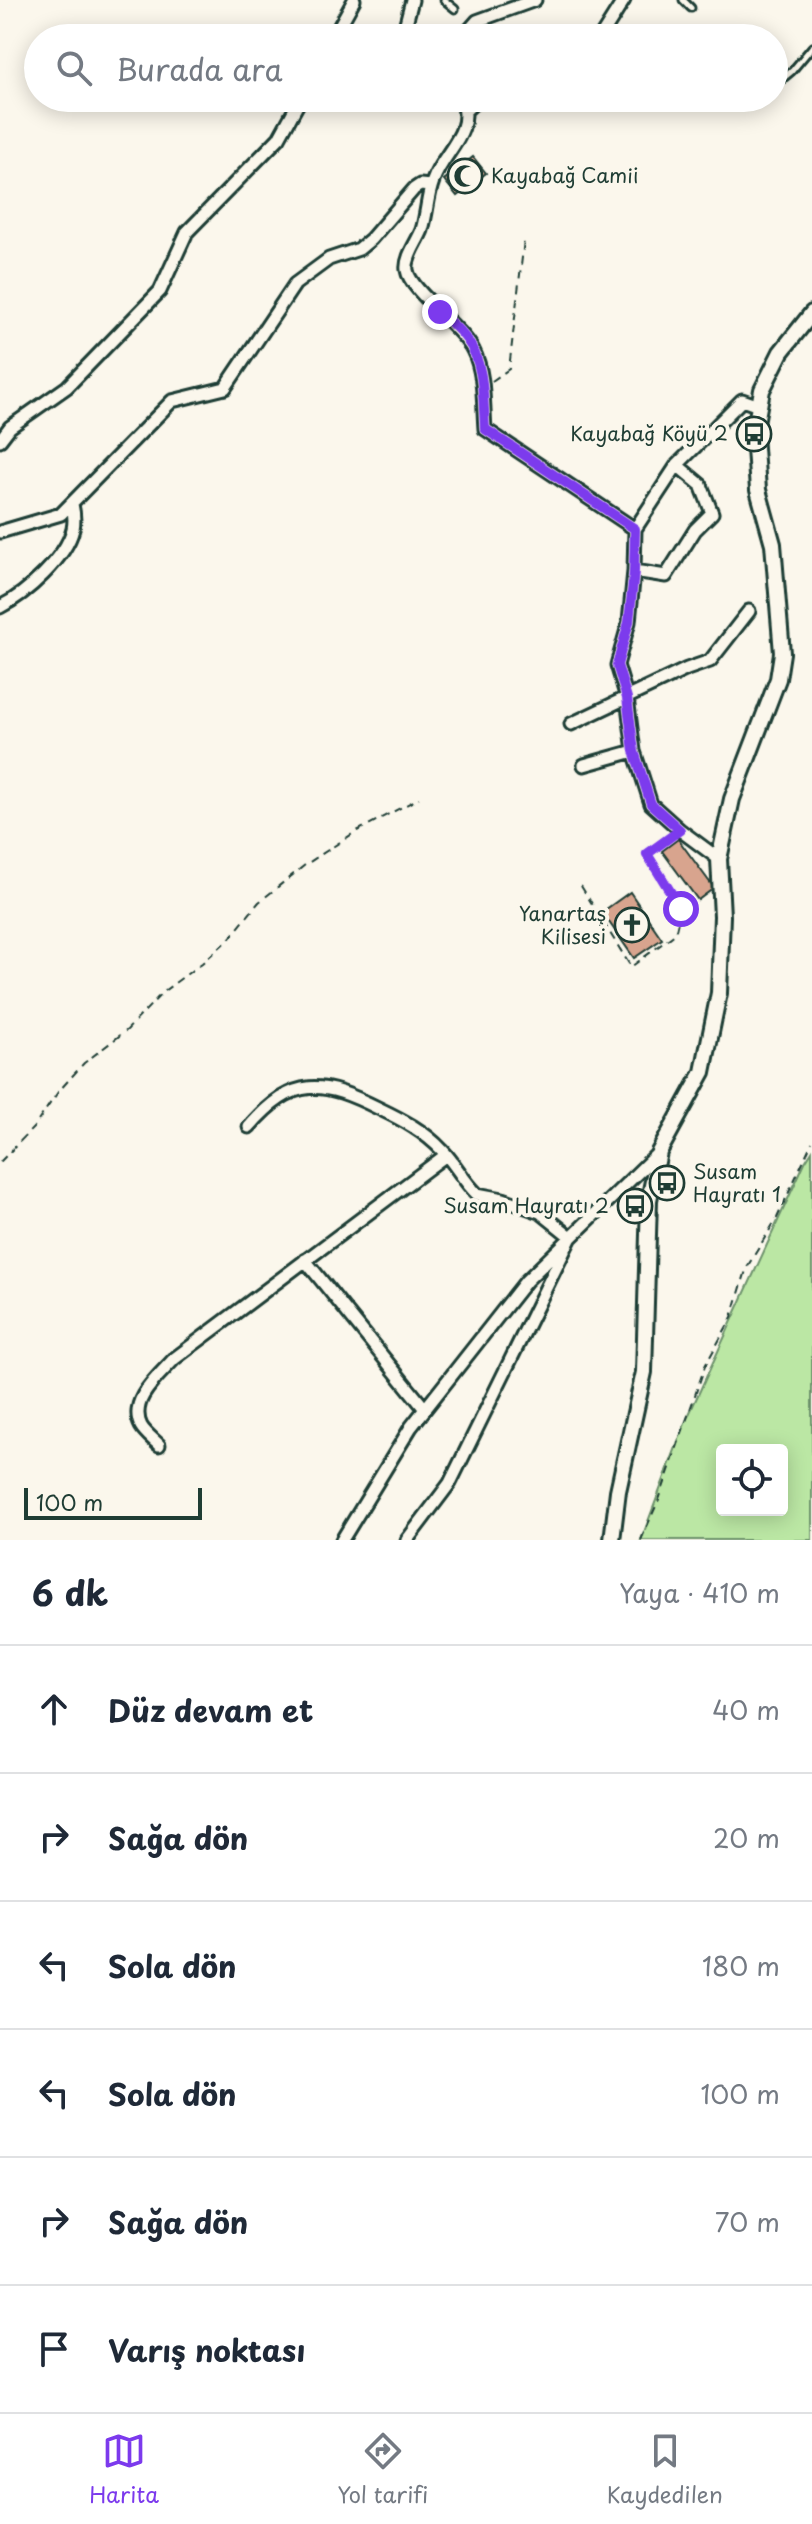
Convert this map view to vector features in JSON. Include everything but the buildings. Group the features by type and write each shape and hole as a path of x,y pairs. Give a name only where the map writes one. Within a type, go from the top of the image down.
{"street":[{"path":"341,24 354,0"},
{"path":"406,24 412,0"},
{"path":"474,24 505,12 516,3 528,4 535,0"},
{"path":"609,24 624,0"},
{"path":"0,440 10,427 67,387 160,291 187,232 279,138 293,112"},
{"path":"464,112 465,123 457,143 431,186 426,215 407,271 417,287 466,338 475,353 485,429 635,529"},
{"path":"0,532 61,514 172,401 225,388 295,284 329,259 359,249 414,189 420,185 431,186"},
{"path":"612,1540 618,1491 644,1372 649,1200 659,1152 703,1072 719,993 722,916 719,859 732,799 778,679 782,653 773,544 758,490 754,434 762,390 781,352 812,313"},
{"path":"719,859 651,804 634,751 627,698 617,665 629,622 635,529 677,465 742,400 759,406"},
{"path":"634,571 666,576 695,530 712,513 701,485 677,465"},
{"path":"0,607 30,587 67,543 74,524 72,504"},
{"path":"571,724 710,661 749,611"},
{"path":"584,765 634,751"},
{"path":"249,1127 267,1106 290,1093 312,1087 334,1089 417,1127 446,1155 477,1194 540,1212 571,1237"},
{"path":"342,1540 411,1427 526,1281 659,1152"},
{"path":"159,1445 143,1429 138,1412 144,1394 174,1359 446,1155"},
{"path":"407,1540 450,1483 571,1237"},
{"path":"305,1260 425,1409"}],"lane":[{"path":"444,0 455,9"},
{"path":"683,0 691,8"},
{"path":"788,74 812,47"}],"path":[{"path":"482,388 509,369 524,240"},
{"path":"0,1162 34,1127 58,1092 84,1063 127,1030 164,991 230,938 259,902 305,865 357,831 419,798"},
{"path":"581,886 631,967 675,934 681,909 647,854 680,830"},
{"path":"641,1540 660,1497 705,1366 732,1317 747,1267 777,1218 812,1142"}],"green space":[{"path":"812,1151 812,1540 641,1540 686,1421"}],"place":[{"name":"Kayabağ Camii","path":"465,176"},
{"name":"Kayabağ Köyü 2","path":"754,434"},
{"name":"Yanartaş Kilisesi","path":"632,925"},
{"name":"Susam Hayratı 1","path":"667,1183"},
{"name":"Susam Hayratı 2","path":"635,1206"}],"route":[{"path":"440,312 466,338 475,353 485,429 635,529 629,622 617,665 627,698 634,751 651,804 680,830 647,854 681,909"}]}
